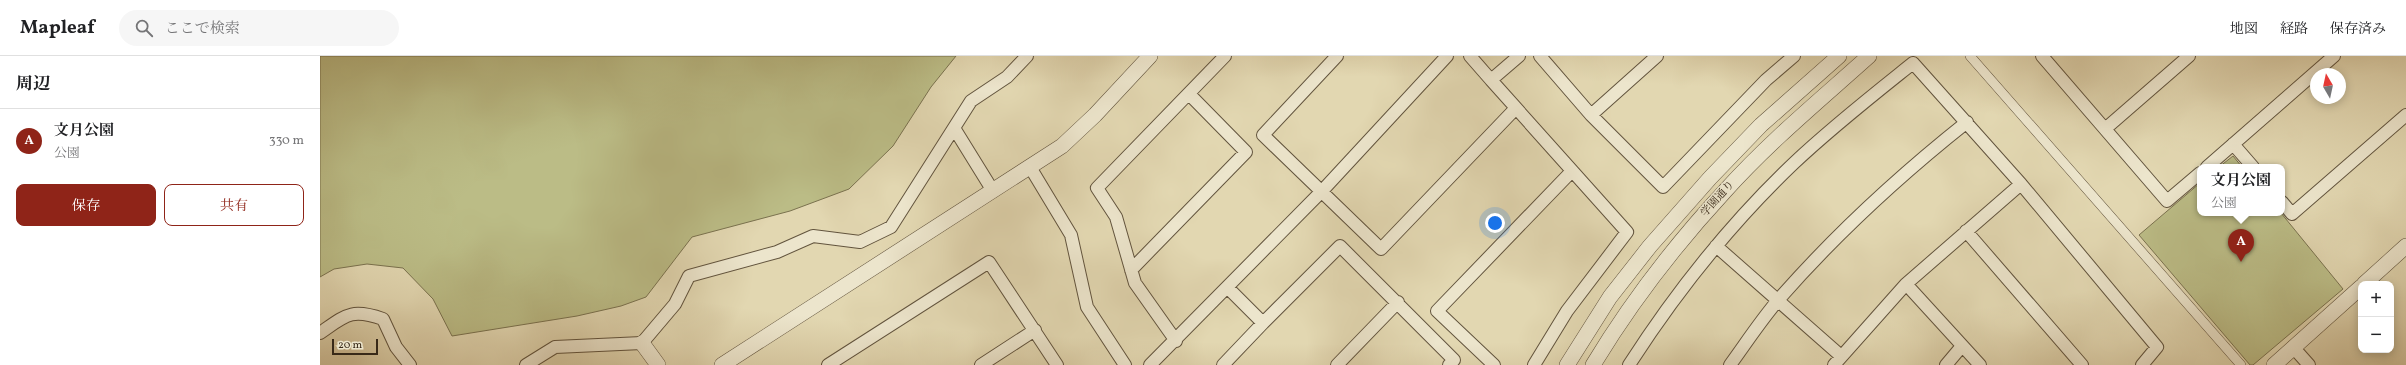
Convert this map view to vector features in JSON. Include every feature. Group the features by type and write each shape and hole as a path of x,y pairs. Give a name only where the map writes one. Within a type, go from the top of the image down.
{"street":[{"path":"526,365 555,346 642,343 675,304 689,276 777,252 813,236 860,242 891,227 971,101 1006,77 1027,56"},
{"path":"722,365 1062,146 1096,115 1150,56"},
{"path":"1176,341 1135,283 1116,217 1097,188 1225,56"},
{"path":"1337,56 1262,135 1322,191 1381,250 1516,108"},
{"path":"1150,365 1176,341 1322,191 1447,56"},
{"path":"1470,56 1627,232 1567,311 1534,365"},
{"path":"1491,80 1519,56"},
{"path":"1540,56 1591,114 1662,187 1766,80 1794,56"},
{"path":"1591,114 1657,56"},
{"name":"学園通り","path":"1567,365 1610,297 1650,246 1710,178 1761,125 1839,56"},
{"name":"学園通り","path":"1593,365 1621,319 1656,271 1725,190 1765,150 1869,56"},
{"path":"1970,56 2241,365"},
{"path":"2043,56 2167,201 2197,176"},
{"path":"2105,129 2189,56"},
{"path":"2210,164 2334,56"},
{"path":"1629,365 1685,284 1716,246 1794,163 1913,62 2021,184 2157,347 2142,365"},
{"path":"1131,270 1246,152 1189,94"},
{"path":"2285,206 2292,214 2406,115"},
{"path":"1730,365 1778,300 1833,241 1916,162 1967,122"},
{"path":"954,128 993,191"},
{"path":"2233,144 2250,164"},
{"path":"1030,167 1071,235 1087,307 1125,365"},
{"path":"1494,365 1437,311 1572,171"},
{"path":"1716,246 1778,300 1838,360 1906,284 2021,184"},
{"path":"1966,231 2082,365"},
{"path":"1223,365 1340,246 1398,302 1454,360 1449,365"},
{"path":"2367,281 2406,246"},
{"path":"828,365 989,262 1057,365"},
{"path":"1906,284 1980,365"},
{"path":"1228,288 1263,323"},
{"path":"2274,365 2358,290"},
{"path":"1337,365 1398,302"},
{"path":"320,333 350,313 365,313 383,319 396,347 410,365"},
{"path":"981,365 1035,330"},
{"path":"642,343 658,365"},
{"path":"1946,365 1962,346"},
{"path":"2293,347 2309,365"}],"green space":[{"path":"320,56 956,56 931,87 893,146 849,189 790,211 692,237 646,297 621,306 577,316 452,336 433,299 403,268 367,264 334,269 320,277"},
{"path":"2233,156 2240,164 2223,164"},
{"path":"2197,186 2197,216 2283,216 2343,289 2253,365 2250,365 2139,235"}],"place":[{"name":"文月公園","path":"2241,262"}]}
